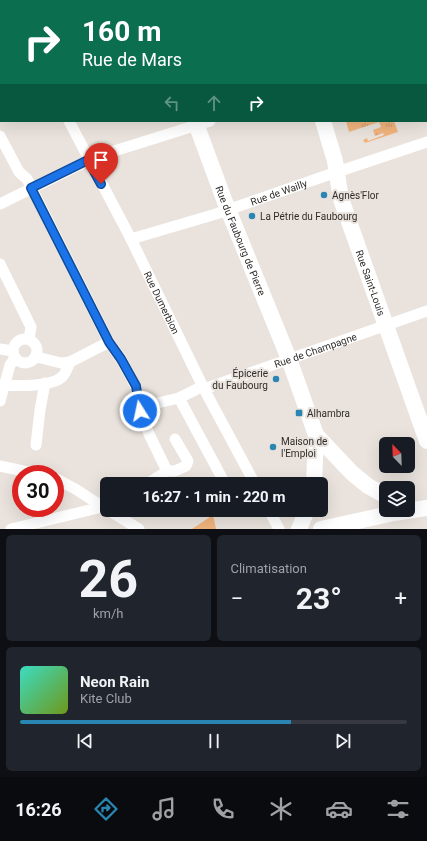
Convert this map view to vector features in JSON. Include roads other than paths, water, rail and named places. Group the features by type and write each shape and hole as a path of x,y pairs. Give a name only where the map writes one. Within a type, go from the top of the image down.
{"main road":[{"name":"Rue Saint-Louis","path":"323,122 332,148 341,199 426,432"},
{"name":"Rue du Faubourg de Pierre","path":"201,123 228,210 290,359 316,434"},
{"path":"314,477 316,434"},
{"path":"316,434 352,473 368,486 379,492"},
{"path":"415,505 427,508"},
{"path":"321,529 338,524 427,508"},
{"path":"368,529 427,516"},
{"path":"299,529 304,517"}],"street":[{"name":"Rue Dumerbion","path":"69,122 130,239 204,388 251,477"},
{"path":"0,204 88,160 201,123"},
{"path":"0,136 19,172 27,179 109,342 121,359 136,386 140,411 149,434 167,471"},
{"name":"Rue de Wailly","path":"130,239 228,210 427,142"},
{"path":"0,264 31,327 28,339"},
{"name":"Rue de Champagne","path":"140,411 153,404 179,398 427,311"},
{"path":"0,349 14,355 18,362 26,364 34,360 37,357 38,352 36,344 28,339 24,339 15,344 14,355 0,401"},
{"path":"37,357 61,363 70,362 109,342"},
{"path":"4,385 16,386 55,381 63,376 70,362"},
{"path":"36,445 45,383"},
{"path":"179,398 221,477"},
{"path":"158,477 167,471 175,471 186,466 188,461 175,439"},
{"path":"0,466 12,469"},
{"path":"64,483 100,505"},
{"path":"11,529 100,510"},
{"path":"119,517 139,529"},
{"path":"273,517 279,529"}],"place":[{"name":"Agnès'Flor","path":"324,195"},
{"name":"La Pétrie du Faubourg","path":"252,216"},
{"name":"Épicerie du Faubourg","path":"276,379"},
{"name":"Alhambra","path":"299,413"},
{"name":"Maison de l'Emploi","path":"273,447"}]}
